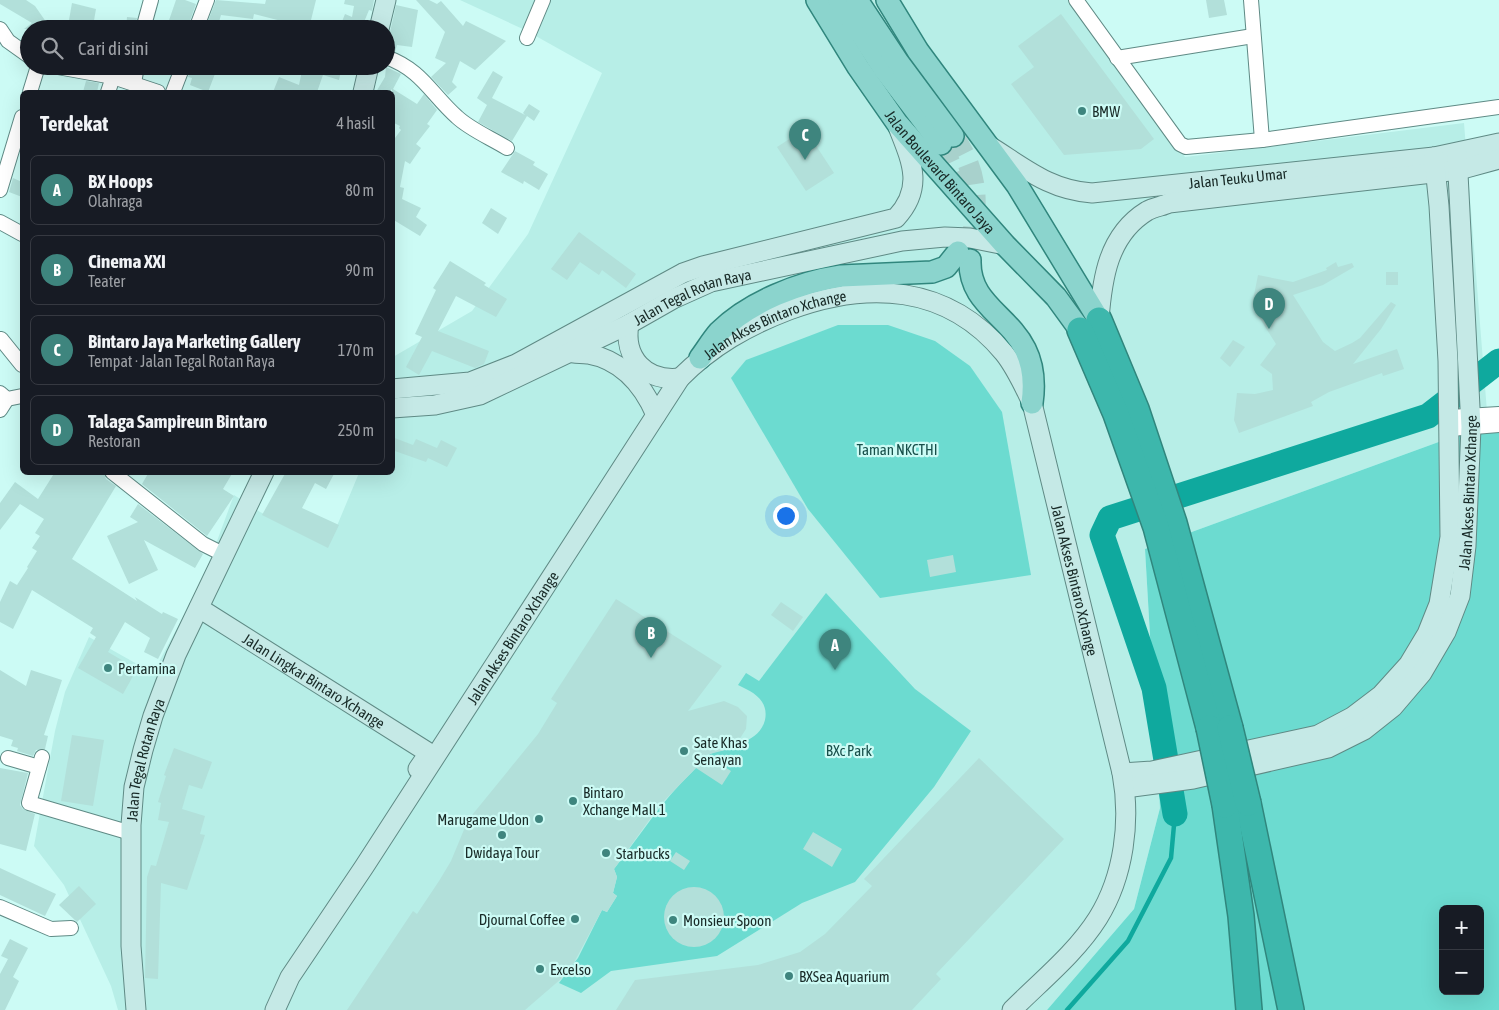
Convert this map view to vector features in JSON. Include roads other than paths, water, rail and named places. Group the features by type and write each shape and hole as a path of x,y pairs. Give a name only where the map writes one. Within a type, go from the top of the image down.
{"highway":[{"path":"1089,325 1136,409 1147,471 1165,525 1291,1010"},
{"path":"1237,804 1241,916 1250,1010"}],"main road":[{"path":"380,20 386,0"},
{"name":"Jalan Boulevard Bintaro Jaya","path":"817,0 858,67 897,123 1005,245 1056,297 1089,325"},
{"path":"838,0 884,69 947,140 857,0"},
{"path":"887,0 918,51 1034,211 1089,325"},
{"path":"363,90 367,75"},
{"path":"897,123 914,177 912,194 906,208 896,218 906,227 907,232 902,241"},
{"name":"Jalan Teuku Umar","path":"1458,162 1499,143"},
{"name":"Jalan Teuku Umar","path":"988,145 1052,184 1070,191 1092,193 1435,165"},
{"name":"Jalan Teuku Umar","path":"1089,325 1112,250 1126,229 1148,210 1170,203 1435,165 1499,159"},
{"name":"Jalan Akses Bintaro Xchange","path":"1123,781 1154,778 1191,770 1328,748 1364,730 1393,706 1422,673 1446,632 1460,596 1466,546 1470,416 1458,162"},
{"name":"Jalan Akses Bintaro Xchange","path":"1191,770 1318,735 1352,717 1381,695 1409,664 1426,634 1439,604 1446,572 1450,536 1450,419 1435,165"},
{"name":"Jalan Tegal Rotan Raya","path":"395,408 435,405 480,395 566,346 683,273 702,266 896,218"},
{"name":"Jalan Tegal Rotan Raya","path":"395,389 470,382 629,324 673,299 711,282 902,241 945,237 970,238 1005,245"},
{"path":"700,358 725,328 737,318 781,292 827,278 841,276 932,272 946,267 964,256 976,291 1018,335 1030,358 1034,379 1032,403"},
{"name":"Jalan Akses Bintaro Xchange","path":"275,1010 290,977 364,867 680,378 700,358 737,333 809,303 863,292 891,292 916,297 948,309 976,326 1005,354 1032,403 1123,781 1125,846 1108,899 1098,918 1082,940 1012,1010"},
{"path":"629,324 628,344 636,362 651,374 660,378 680,378"},
{"path":"566,346 605,359 622,368 636,380 644,391 656,416"},
{"name":"Jalan Tegal Rotan Raya","path":"136,1010 130,946 131,833 134,787 153,716 176,655 263,475"},
{"name":"Jalan Lingkar Bintaro Xchange","path":"199,608 429,753"},
{"name":"Jalan Akses Bintaro Xchange","path":"364,867 365,854 429,753"}],"street":[{"path":"146,20 151,0"},
{"path":"199,20 207,0"},
{"path":"527,38 543,0"},
{"path":"1076,0 1180,144 1186,147 1262,140 1499,107"},
{"path":"1251,0 1262,140"},
{"path":"0,29 8,41 20,50"},
{"path":"1117,58 1253,36"},
{"path":"395,62 414,71 457,118 507,148"},
{"path":"31,90 35,75"},
{"path":"98,75 134,83 153,90"},
{"path":"134,83 135,75"},
{"path":"174,90 179,75"},
{"path":"109,90 113,78"},
{"path":"0,190 20,124"},
{"path":"1,227 20,233"},
{"path":"1,339 20,363"},
{"path":"2,401 20,396"},
{"path":"1450,419 1499,414"},
{"path":"1470,416 1499,425"},
{"path":"116,475 203,544 225,555"},
{"path":"8,758 40,762 30,803 131,833"},
{"path":"2,912 51,928 71,928"}],"waterway":[{"path":"1175,814 1154,688 1102,535 1110,518 1428,416 1499,361"},
{"path":"1067,1010 1128,941 1171,858 1175,814"}],"tunnel":[{"path":"953,136 963,152 969,167 975,196 970,260"},
{"path":"941,144 955,174 961,200"}],"place":[{"name":"BMW","path":"1082,111"},
{"name":"Bintaro Jaya Marketing Gallery","path":"805,160"},
{"name":"Talaga Sampireun Bintaro","path":"1269,329"},
{"name":"Cinema XXI","path":"651,658"},
{"name":"Pertamina","path":"108,668"},
{"name":"BX Hoops","path":"835,670"},
{"name":"Sate Khas Senayan","path":"684,751"},
{"name":"Bintaro Xchange Mall 1","path":"573,801"},
{"name":"Marugame Udon","path":"539,819"},
{"name":"Dwidaya Tour","path":"502,835"},
{"name":"Starbucks","path":"606,853"},
{"name":"Djournal Coffee","path":"575,919"},
{"name":"Monsieur Spoon","path":"673,920"},
{"name":"Excelso","path":"540,969"},
{"name":"BXSea Aquarium","path":"789,976"}],"park label":[{"name":"Taman NKCTHI","path":"897,449"},
{"name":"BXc Park","path":"849,750"}]}
